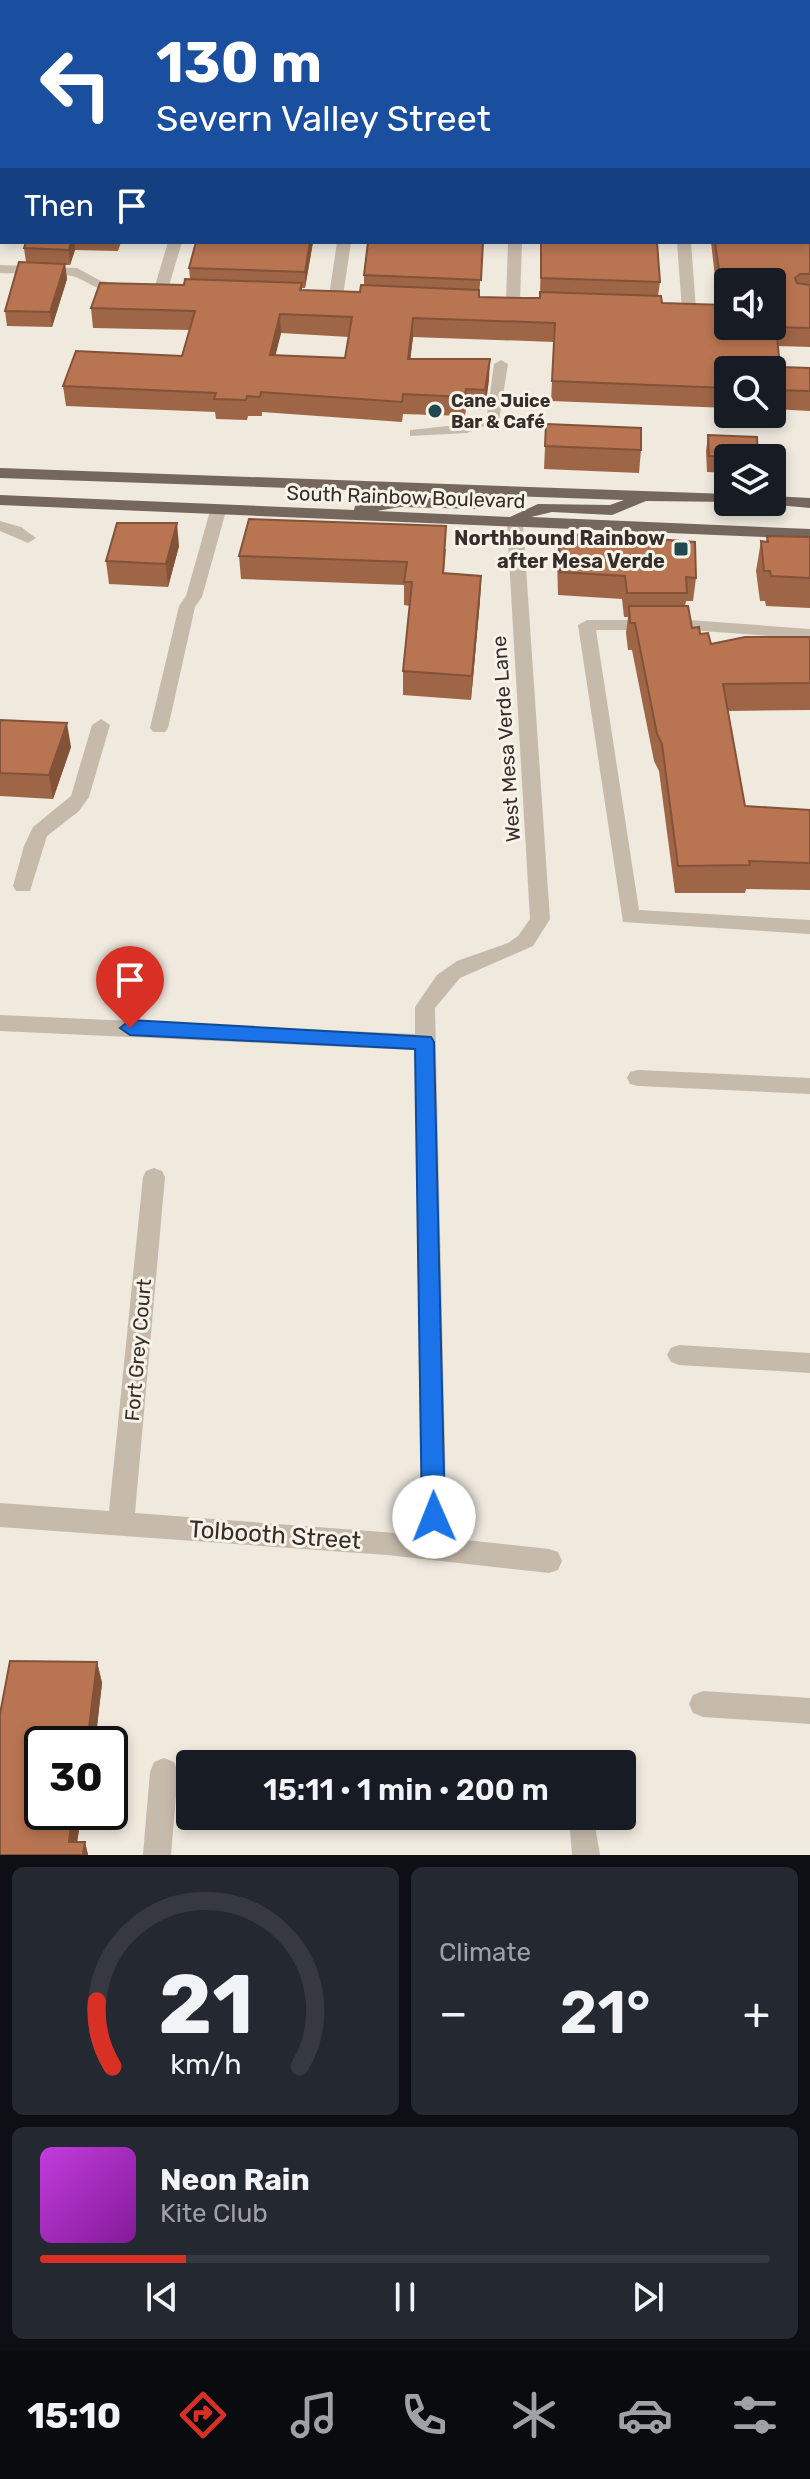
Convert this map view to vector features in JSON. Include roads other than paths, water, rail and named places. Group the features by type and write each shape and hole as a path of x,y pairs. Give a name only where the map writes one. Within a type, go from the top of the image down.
{"main road":[{"name":"South Rainbow Boulevard","path":"0,473 714,498"},
{"path":"0,483 55,476"},
{"path":"325,516 400,502 477,504 501,498 512,491"},
{"path":"515,524 518,517 538,509 612,510 650,496"},
{"name":"South Rainbow Boulevard","path":"0,500 810,534"},
{"path":"786,502 810,503"}],"street":[{"path":"148,289 174,244"},
{"path":"320,295 343,296 344,244"},
{"path":"513,302 515,244"},
{"path":"684,244 688,310"},
{"path":"0,269 77,272 109,288 177,290"},
{"path":"0,281 70,283 89,280"},
{"path":"415,433 475,426 494,417 501,364"},
{"path":"159,728 187,606 194,597 218,511"},
{"name":"West Mesa Verde Lane","path":"425,1042 425,1007 435,991 454,972 523,945 536,932 540,919 515,524"},
{"path":"0,526 28,538"},
{"path":"810,634 690,625 587,625 630,917 810,927"},
{"path":"23,886 37,835 43,827 73,807 80,797 101,725"},
{"path":"0,1023 425,1042 434,1549"},
{"path":"638,1078 810,1086"},
{"name":"Fort Grey Court","path":"121,1524 154,1177"},
{"path":"679,1355 810,1363"},
{"name":"Tolbooth Street","path":"0,1515 549,1561"},
{"path":"703,1704 810,1711"},
{"path":"157,1855 164,1772"}],"place":[{"name":"Cane Juice Bar & Café","path":"435,411"},
{"name":"Northbound Rainbow after Mesa Verde","path":"681,549"}]}
